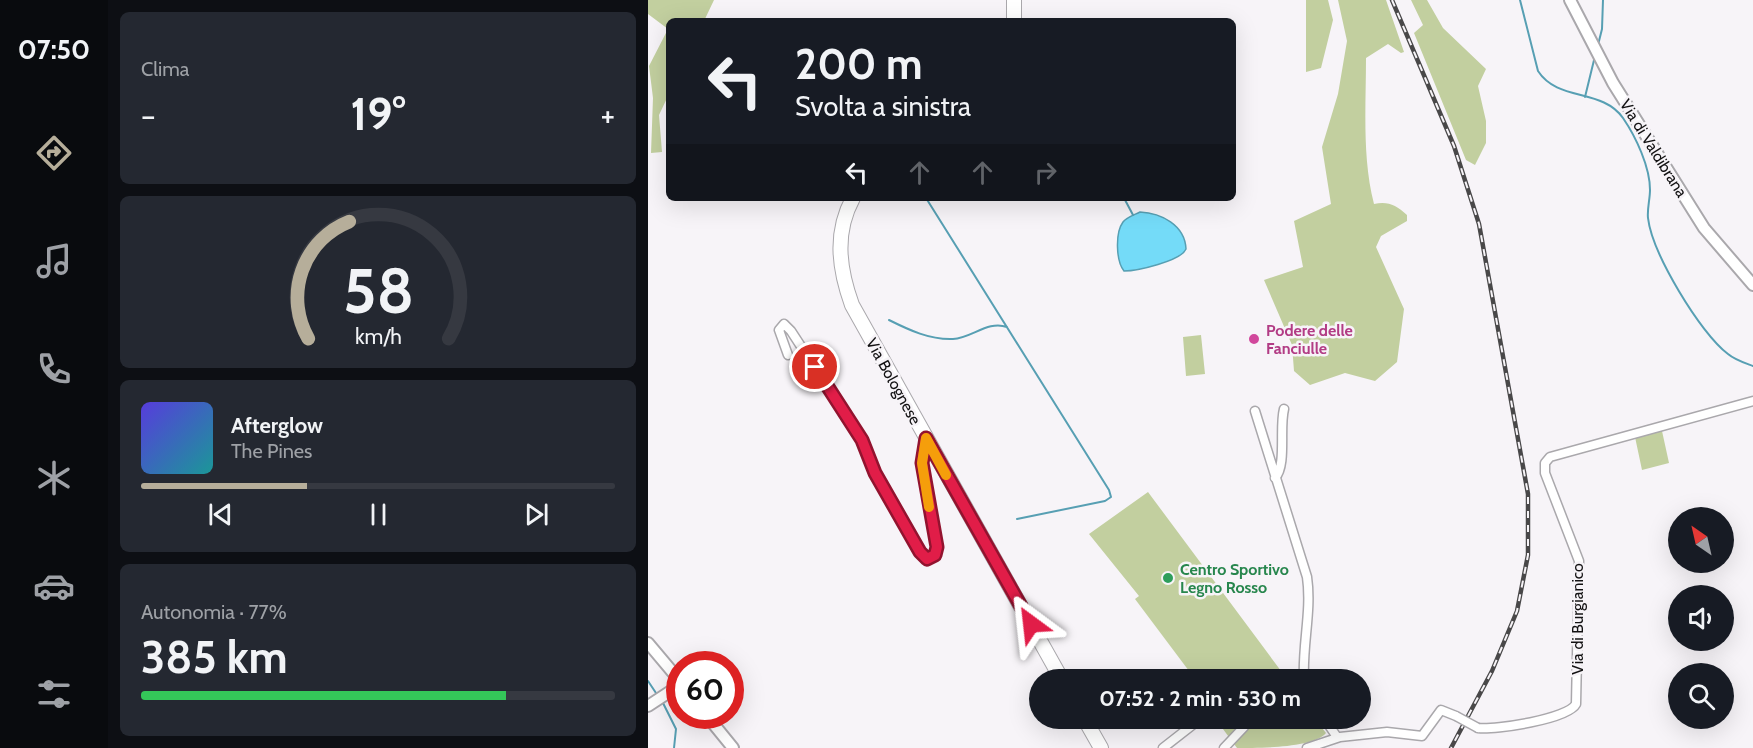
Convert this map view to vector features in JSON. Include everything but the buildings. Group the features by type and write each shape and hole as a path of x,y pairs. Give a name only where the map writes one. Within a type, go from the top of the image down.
{"main road":[{"path":"1014,0 1014,18"},
{"name":"Via Bolognese","path":"851,201 845,213 840,242 841,264 847,291 858,316 1056,669"},
{"path":"1090,729 1101,748"}],"street":[{"name":"Via di Valdibrana","path":"1570,0 1613,83 1704,228 1753,285"},
{"path":"788,355 779,330 784,324 791,331 862,440 875,473 920,552 927,559 935,555 937,547 922,463 926,438"},
{"name":"Via di Burgianico","path":"1307,748 1337,737 1387,732 1422,736 1441,710 1478,728 1535,721 1569,712 1576,704 1579,561 1545,473 1545,463 1550,457 1753,400"},
{"path":"1275,478 1280,472 1280,428 1284,409"},
{"path":"1256,411 1305,569 1309,593 1304,669"},
{"path":"648,643 666,666"},
{"path":"648,706 666,694"},
{"path":"718,729 733,748"},
{"path":"1163,748 1187,729"},
{"path":"1224,748 1241,729"},
{"path":"1332,729 1337,737"}],"green space":[{"path":"648,0 714,0 705,18 666,18 666,28 648,14"},
{"path":"1306,0 1328,0 1333,20 1321,68 1306,72"},
{"path":"1338,0 1386,0 1404,52 1401,53 1388,44 1366,58 1365,113 1366,150 1374,204 1392,205 1407,215 1407,221 1381,236 1376,247 1404,309 1397,362 1375,381 1345,373 1310,385 1294,371 1292,345 1264,280 1303,267 1294,221 1331,204 1322,147 1338,94 1347,41"},
{"path":"1411,0 1427,0 1443,28 1486,69 1478,86 1486,121 1486,143 1475,165 1466,160 1414,33 1423,25"},
{"path":"666,33 666,100 659,115 662,152 651,153 653,98 649,66"},
{"path":"1201,335 1205,374 1186,376 1183,337"},
{"path":"1662,431 1669,463 1642,470 1635,437"},
{"name":"Centro Sportivo Legno Rosso","path":"1148,492 1280,669 1188,669 1135,599 1139,596 1089,534"},
{"path":"1223,729 1323,729 1326,733 1310,742 1272,747 1237,748"}],"water":[{"path":"1140,212 1164,218 1177,227 1185,241 1186,249 1176,258 1168,261 1124,271 1118,254 1120,227 1129,217"}],"waterway":[{"path":"1520,0 1538,71 1547,81 1557,87 1604,102 1623,118 1637,143 1648,172 1650,190 1648,218 1651,233 1668,271 1691,311 1717,344 1734,358 1753,366"},
{"path":"1598,45 1602,29 1603,0"},
{"path":"1585,97 1595,56"},
{"path":"928,201 1109,490 1111,497 1105,501 1017,519"},
{"path":"1126,201 1133,215"},
{"path":"889,320 920,334 944,339 960,338 987,327 1000,325 1007,327"},
{"path":"648,681 658,696"},
{"path":"662,701 676,729 674,748"}],"railway":[{"path":"1392,0 1454,146 1479,224 1528,494 1528,555 1517,611 1492,671 1451,748"}],"slow traffic":[{"path":"929,507 922,463 926,438 946,475"}],"place":[{"name":"Podere delle Fanciulle","path":"1254,339"},
{"name":"Centro Sportivo Legno Rosso","path":"1168,578"}],"route":[{"path":"815,367 865,445 875,473 923,557 931,558 937,550 922,463 926,438 1031,624"}]}
